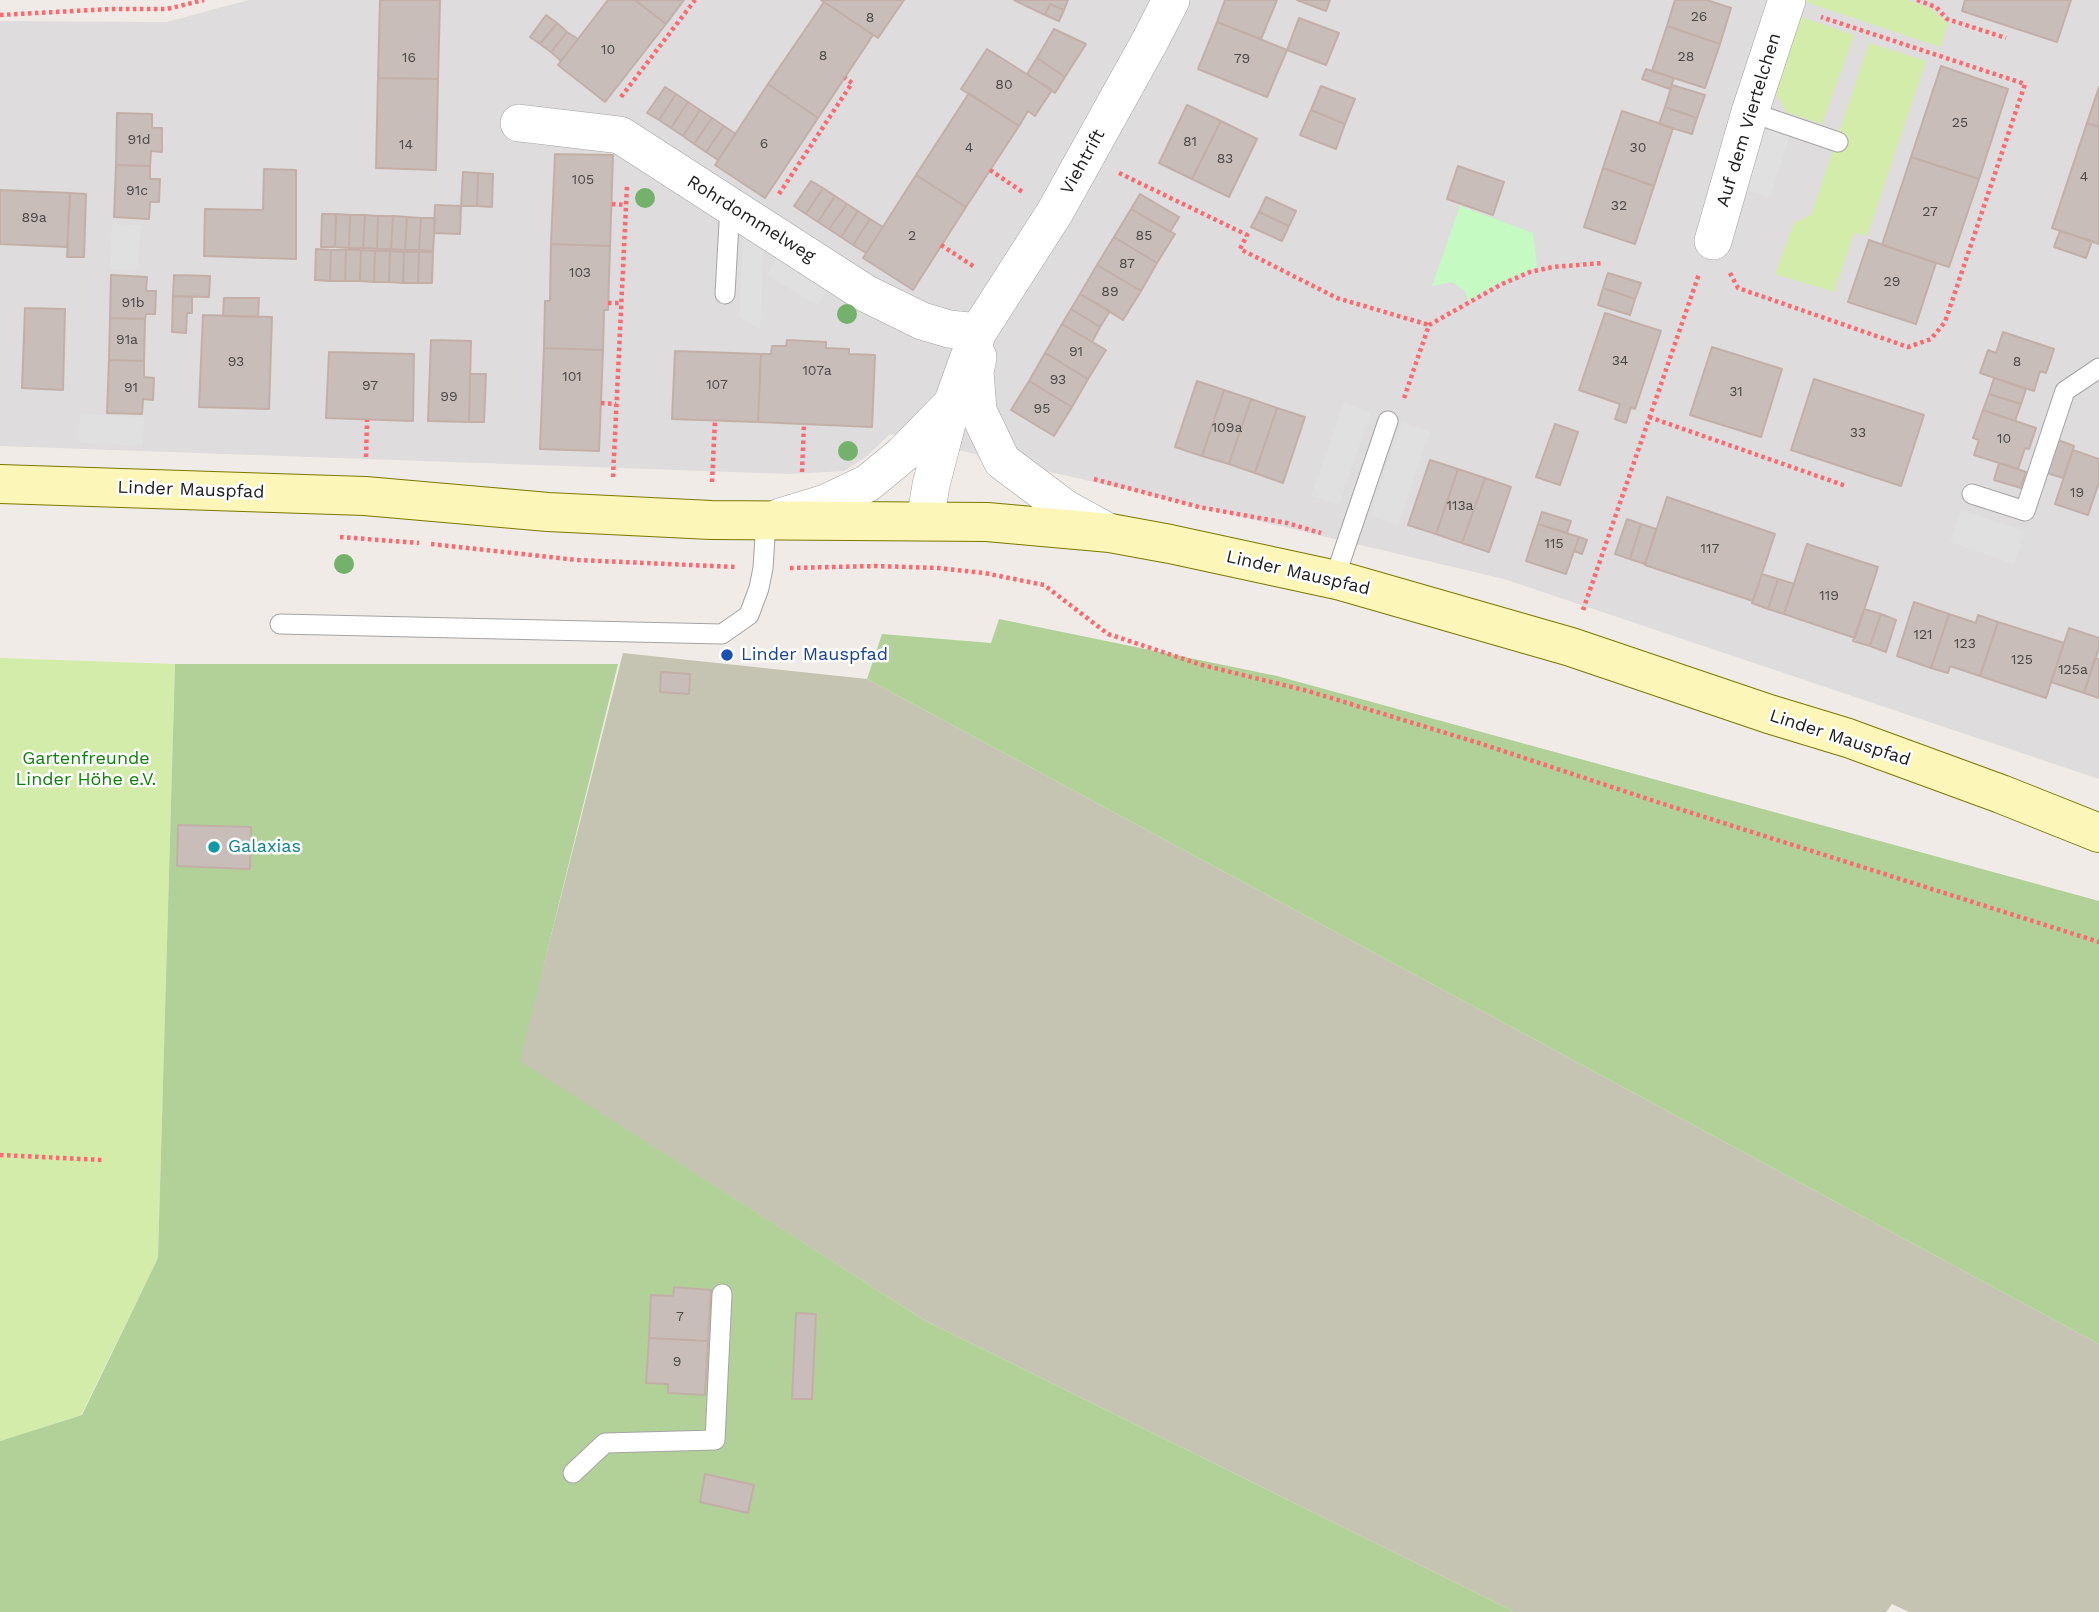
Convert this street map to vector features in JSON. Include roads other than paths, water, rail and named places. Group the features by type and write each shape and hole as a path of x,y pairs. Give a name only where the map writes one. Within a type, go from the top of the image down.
{"street":[{"name":"Viehtrift","path":"925,521 931,485 952,404 982,326 1055,212 1171,0"},
{"name":"Auf dem Viertelchen","path":"1713,241 1750,112 1786,3"},
{"name":"Rohrdommelweg","path":"519,123 620,135 876,298 922,321 949,329 982,326"},
{"name":"Viehtrift","path":"982,326 975,372 978,411 1002,461 1066,509 1110,533"},
{"name":"Viehtrift","path":"783,516 826,503 868,483 903,454 952,404"},
{"name":"Linder Mauspfad","path":"0,485 365,496 548,512 711,520 783,516 987,522 1110,533 1334,580 1570,647 1848,738 2099,833"}],"lane":[{"path":"1750,112 1838,142"},
{"path":"725,293 745,215"},
{"path":"1972,494 2025,511 2065,391 2099,368"},
{"path":"1334,580 1388,421"},
{"path":"280,624 722,634 749,615 783,516"},
{"path":"573,1473 606,1443 715,1440 722,1294"}],"place":[{"name":"Linder Mauspfad","path":"727,655"},
{"name":"Galaxias","path":"214,847"}],"park label":[{"name":"Gartenfreunde Linder Höhe e.V.","path":"86,769"}]}
